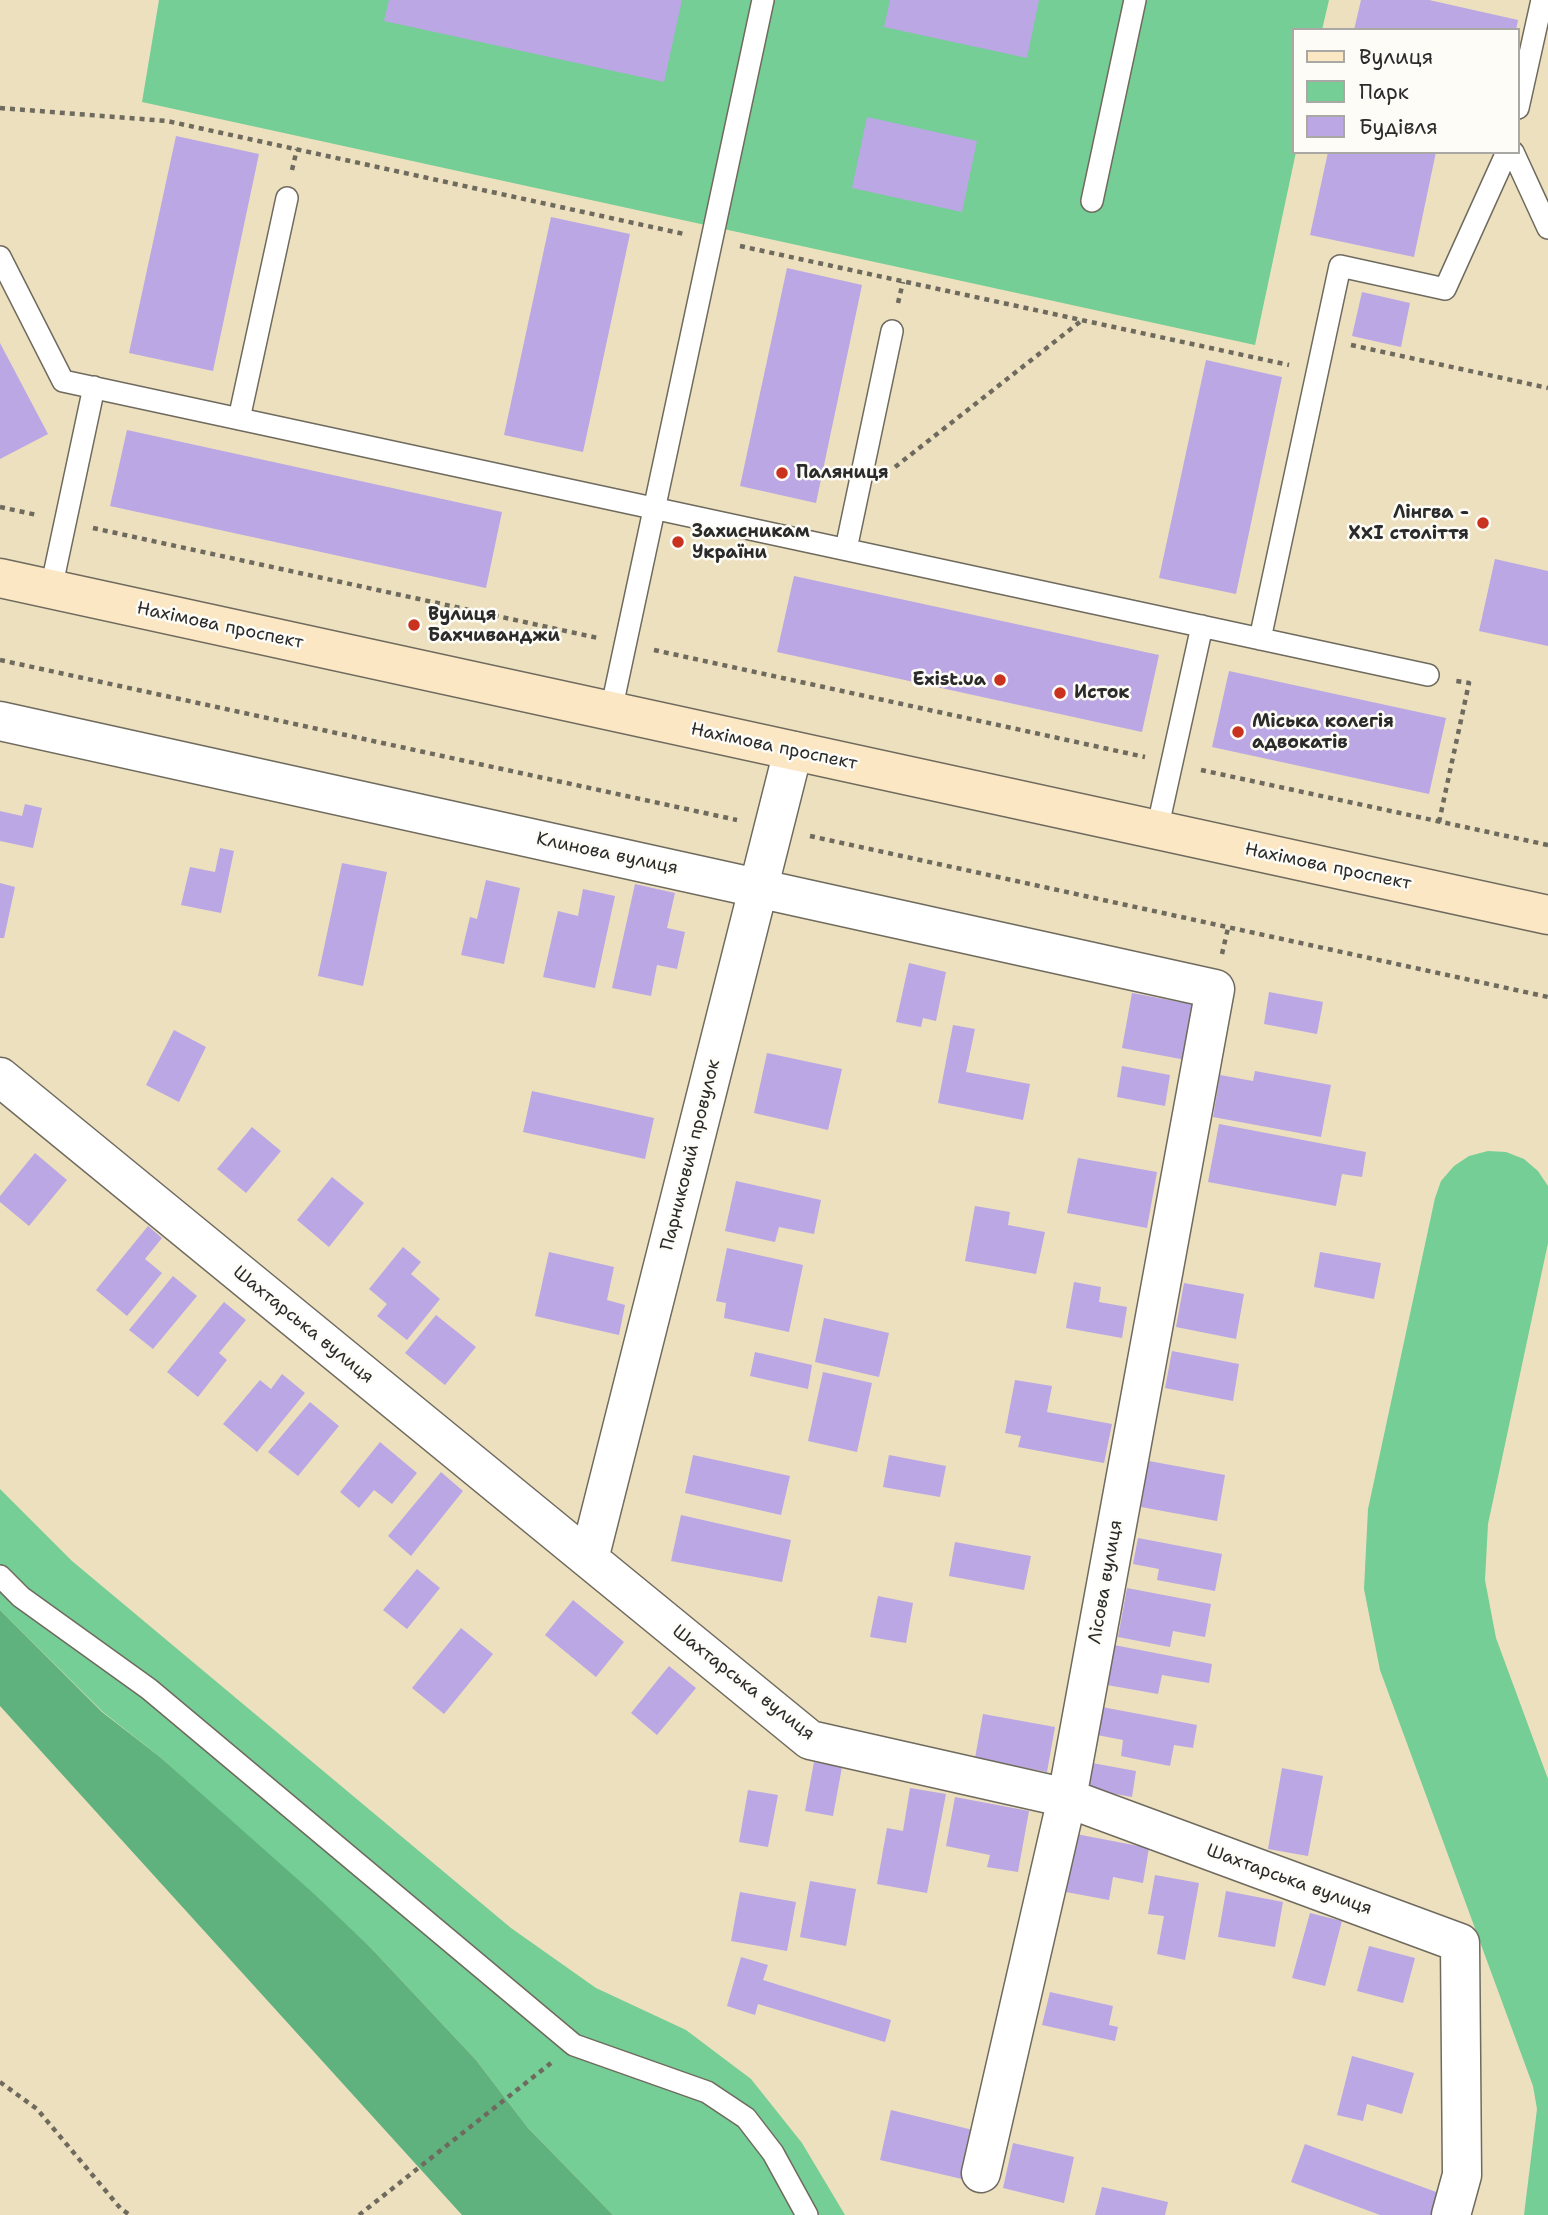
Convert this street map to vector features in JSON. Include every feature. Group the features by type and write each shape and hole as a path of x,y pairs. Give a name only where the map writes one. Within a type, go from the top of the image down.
{"main road":[{"name":"Нахімова проспект","path":"0,578 1548,915"}],"street":[{"name":"Клинова вулиця","path":"0,721 1214,989"},
{"name":"Парниковий провулок","path":"589,1559 793,751"},
{"name":"Лісова вулиця","path":"981,2173 1067,1797 1214,989"},
{"name":"Шахтарська вулиця","path":"0,1077 810,1740 1067,1797 1460,1943 1462,2175 1451,2215"}],"lane":[{"path":"611,711 764,0"},
{"path":"1092,201 1135,0"},
{"path":"1520,99 1542,0"},
{"path":"1260,639 1340,266 1445,289 1506,154"},
{"path":"1514,154 1548,228"},
{"path":"239,419 286,198"},
{"path":"0,257 64,381 1428,675"},
{"path":"846,550 892,331"},
{"path":"51,589 94,387"},
{"path":"1157,830 1202,626"},
{"path":"0,1576 21,1597 149,1689 574,2045 707,2092 746,2118 773,2153 807,2215"}],"path":[{"path":"0,108 167,121"},
{"path":"857,497 1081,321"},
{"path":"1325,339 1548,388"},
{"path":"0,507 1548,845"},
{"path":"0,660 1548,997"},
{"path":"1438,821 1469,683"},
{"path":"359,2215 574,2045"},
{"path":"0,2082 37,2109 121,2209 130,2215"}],"green space":[{"path":"159,0 1329,0 1322,28 1292,28 1292,154 1296,154 1255,345 142,102"},
{"path":"1488,1151 1506,1152 1524,1159 1538,1171 1548,1186 1548,1243 1488,1524 1485,1580 1496,1638 1548,1779 1548,2215 1524,2215 1537,2109 1533,2086 1380,1670 1364,1589 1368,1509 1435,1198 1441,1181 1454,1166 1469,1156"},
{"path":"0,1489 72,1561 511,1928 596,1988 686,2030 751,2079 802,2143 845,2215 613,2215 528,2128 476,2060 371,1948 160,1757 103,1712 0,1610"},
{"path":"0,1610 102,1712 160,1757 371,1948 476,2060 528,2128 613,2215 462,2215 0,1706"}],"building":[{"path":"389,0 682,0 664,82 384,21"},
{"path":"890,0 1039,0 1027,58 884,27"},
{"path":"1361,0 1429,0 1518,20 1516,28 1354,28"},
{"path":"867,117 977,141 962,212 852,188"},
{"path":"176,136 259,154 213,371 129,353"},
{"path":"1328,154 1436,154 1414,257 1310,235"},
{"path":"551,217 630,234 583,452 504,435"},
{"path":"787,268 862,285 816,503 740,486"},
{"path":"1362,292 1410,303 1401,347 1352,336"},
{"path":"0,343 48,434 0,459"},
{"path":"1206,360 1282,377 1236,594 1159,578"},
{"path":"127,430 502,512 486,588 110,506"},
{"path":"1495,559 1548,571 1548,646 1479,631"},
{"path":"794,576 1159,655 1142,732 777,652"},
{"path":"1229,671 1446,718 1429,794 1212,747"},
{"path":"25,804 42,808 33,848 0,841 0,811 22,816"},
{"path":"220,848 234,851 221,913 181,905 190,867 215,872"},
{"path":"342,863 387,872 363,986 318,976"},
{"path":"486,880 520,888 504,964 461,955 470,917 477,919"},
{"path":"0,883 15,887 4,938 0,938"},
{"path":"635,884 675,893 667,928 685,932 677,969 657,965 651,996 612,988"},
{"path":"583,889 615,896 595,988 543,977 558,911 578,916"},
{"path":"909,963 946,972 936,1021 923,1018 921,1027 896,1022"},
{"path":"1269,992 1323,1002 1317,1034 1264,1024"},
{"path":"1132,993 1196,1005 1186,1060 1122,1048"},
{"path":"953,1025 975,1029 966,1072 1030,1084 1023,1120 938,1103"},
{"path":"174,1030 206,1047 179,1102 146,1085"},
{"path":"767,1053 842,1069 828,1130 754,1113"},
{"path":"1122,1066 1170,1075 1165,1106 1117,1097"},
{"path":"1255,1071 1331,1085 1321,1137 1213,1117 1220,1075 1253,1081"},
{"path":"532,1091 654,1118 645,1159 523,1132"},
{"path":"1219,1124 1366,1152 1362,1177 1342,1174 1336,1206 1208,1182"},
{"path":"252,1127 281,1151 246,1193 217,1169"},
{"path":"35,1153 67,1180 29,1226 0,1202 0,1196"},
{"path":"1078,1158 1157,1172 1147,1228 1067,1213"},
{"path":"332,1177 364,1203 329,1247 297,1220"},
{"path":"736,1181 821,1200 814,1234 779,1227 775,1242 725,1231"},
{"path":"975,1206 1010,1212 1008,1225 1045,1232 1036,1274 965,1261"},
{"path":"148,1226 162,1238 145,1259 162,1273 127,1316 96,1290"},
{"path":"403,1247 421,1262 411,1274 440,1299 407,1340 377,1316 387,1304 369,1289"},
{"path":"727,1248 803,1265 789,1332 724,1318 726,1303 716,1301"},
{"path":"549,1252 614,1267 607,1300 625,1305 619,1335 535,1316"},
{"path":"1320,1252 1381,1263 1374,1299 1314,1287"},
{"path":"173,1276 197,1296 153,1349 129,1330"},
{"path":"1074,1282 1101,1287 1099,1302 1127,1307 1122,1338 1066,1328"},
{"path":"1184,1283 1244,1294 1236,1339 1176,1327"},
{"path":"224,1302 246,1320 219,1353 227,1360 198,1397 167,1372"},
{"path":"436,1315 476,1347 445,1385 405,1353"},
{"path":"824,1318 889,1333 879,1377 815,1362"},
{"path":"1172,1351 1239,1364 1233,1401 1165,1388"},
{"path":"755,1352 812,1365 808,1389 750,1376"},
{"path":"823,1372 872,1383 857,1452 808,1441"},
{"path":"282,1374 305,1393 257,1452 223,1424 260,1380 271,1389"},
{"path":"1015,1380 1052,1386 1047,1412 1112,1424 1104,1463 1018,1447 1021,1436 1005,1433"},
{"path":"310,1402 339,1426 298,1476 268,1452"},
{"path":"380,1442 417,1473 392,1504 374,1490 359,1508 340,1492"},
{"path":"693,1455 790,1476 781,1515 685,1493"},
{"path":"889,1455 946,1466 940,1497 883,1487"},
{"path":"1149,1461 1225,1475 1217,1521 1141,1507"},
{"path":"441,1472 463,1491 411,1556 388,1536"},
{"path":"681,1515 791,1540 782,1582 671,1561"},
{"path":"1138,1538 1222,1554 1215,1591 1157,1580 1159,1569 1133,1564"},
{"path":"955,1542 1031,1556 1024,1590 949,1576"},
{"path":"417,1569 440,1588 407,1629 383,1610"},
{"path":"1127,1588 1211,1604 1205,1637 1173,1631 1170,1647 1118,1637"},
{"path":"878,1596 913,1603 906,1643 870,1637"},
{"path":"573,1600 624,1642 596,1677 545,1635"},
{"path":"461,1628 493,1654 444,1714 412,1688"},
{"path":"1114,1645 1212,1664 1209,1683 1162,1675 1158,1694 1107,1685"},
{"path":"669,1666 696,1688 657,1735 631,1713"},
{"path":"1102,1707 1197,1725 1193,1748 1174,1745 1170,1766 1121,1756 1123,1740 1097,1735"},
{"path":"983,1714 1055,1727 1047,1772 975,1758"},
{"path":"814,1762 842,1767 833,1816 805,1811"},
{"path":"1092,1763 1136,1771 1132,1797 1088,1789"},
{"path":"1282,1768 1323,1776 1308,1856 1268,1849"},
{"path":"910,1788 946,1794 927,1893 877,1884 887,1828 903,1831"},
{"path":"748,1790 778,1795 768,1847 739,1842"},
{"path":"955,1797 1029,1811 1018,1872 987,1867 990,1855 946,1846"},
{"path":"1076,1834 1149,1848 1143,1883 1113,1877 1109,1900 1066,1892"},
{"path":"1155,1875 1199,1883 1185,1960 1157,1954 1164,1916 1148,1914"},
{"path":"810,1881 856,1889 846,1946 800,1937"},
{"path":"1226,1891 1283,1902 1275,1947 1218,1937"},
{"path":"740,1892 796,1902 787,1951 731,1941"},
{"path":"1310,1913 1342,1921 1325,1986 1292,1978"},
{"path":"1369,1946 1415,1958 1403,2003 1357,1991"},
{"path":"741,1957 768,1965 763,1980 891,2020 885,2042 758,2004 755,2015 727,2006"},
{"path":"1050,1992 1113,2006 1109,2025 1118,2027 1115,2041 1042,2025"},
{"path":"1352,2056 1414,2073 1402,2114 1367,2104 1363,2121 1337,2115"},
{"path":"891,2110 973,2130 962,2179 880,2160"},
{"path":"1013,2143 1074,2157 1064,2203 1003,2188"},
{"path":"1305,2144 1439,2193 1431,2215 1380,2215 1291,2182"},
{"path":"1102,2187 1168,2202 1165,2215 1095,2215"}],"place":[{"name":"Паляниця","path":"782,473"},
{"name":"Лінгва - XXI століття","path":"1483,523"},
{"name":"Захисникам України","path":"678,542"},
{"name":"Вулиця Бахчиванджи","path":"414,625"},
{"name":"Exist.ua","path":"1000,680"},
{"name":"Исток","path":"1060,693"},
{"name":"Міська колегія адвокатів","path":"1238,732"}]}
